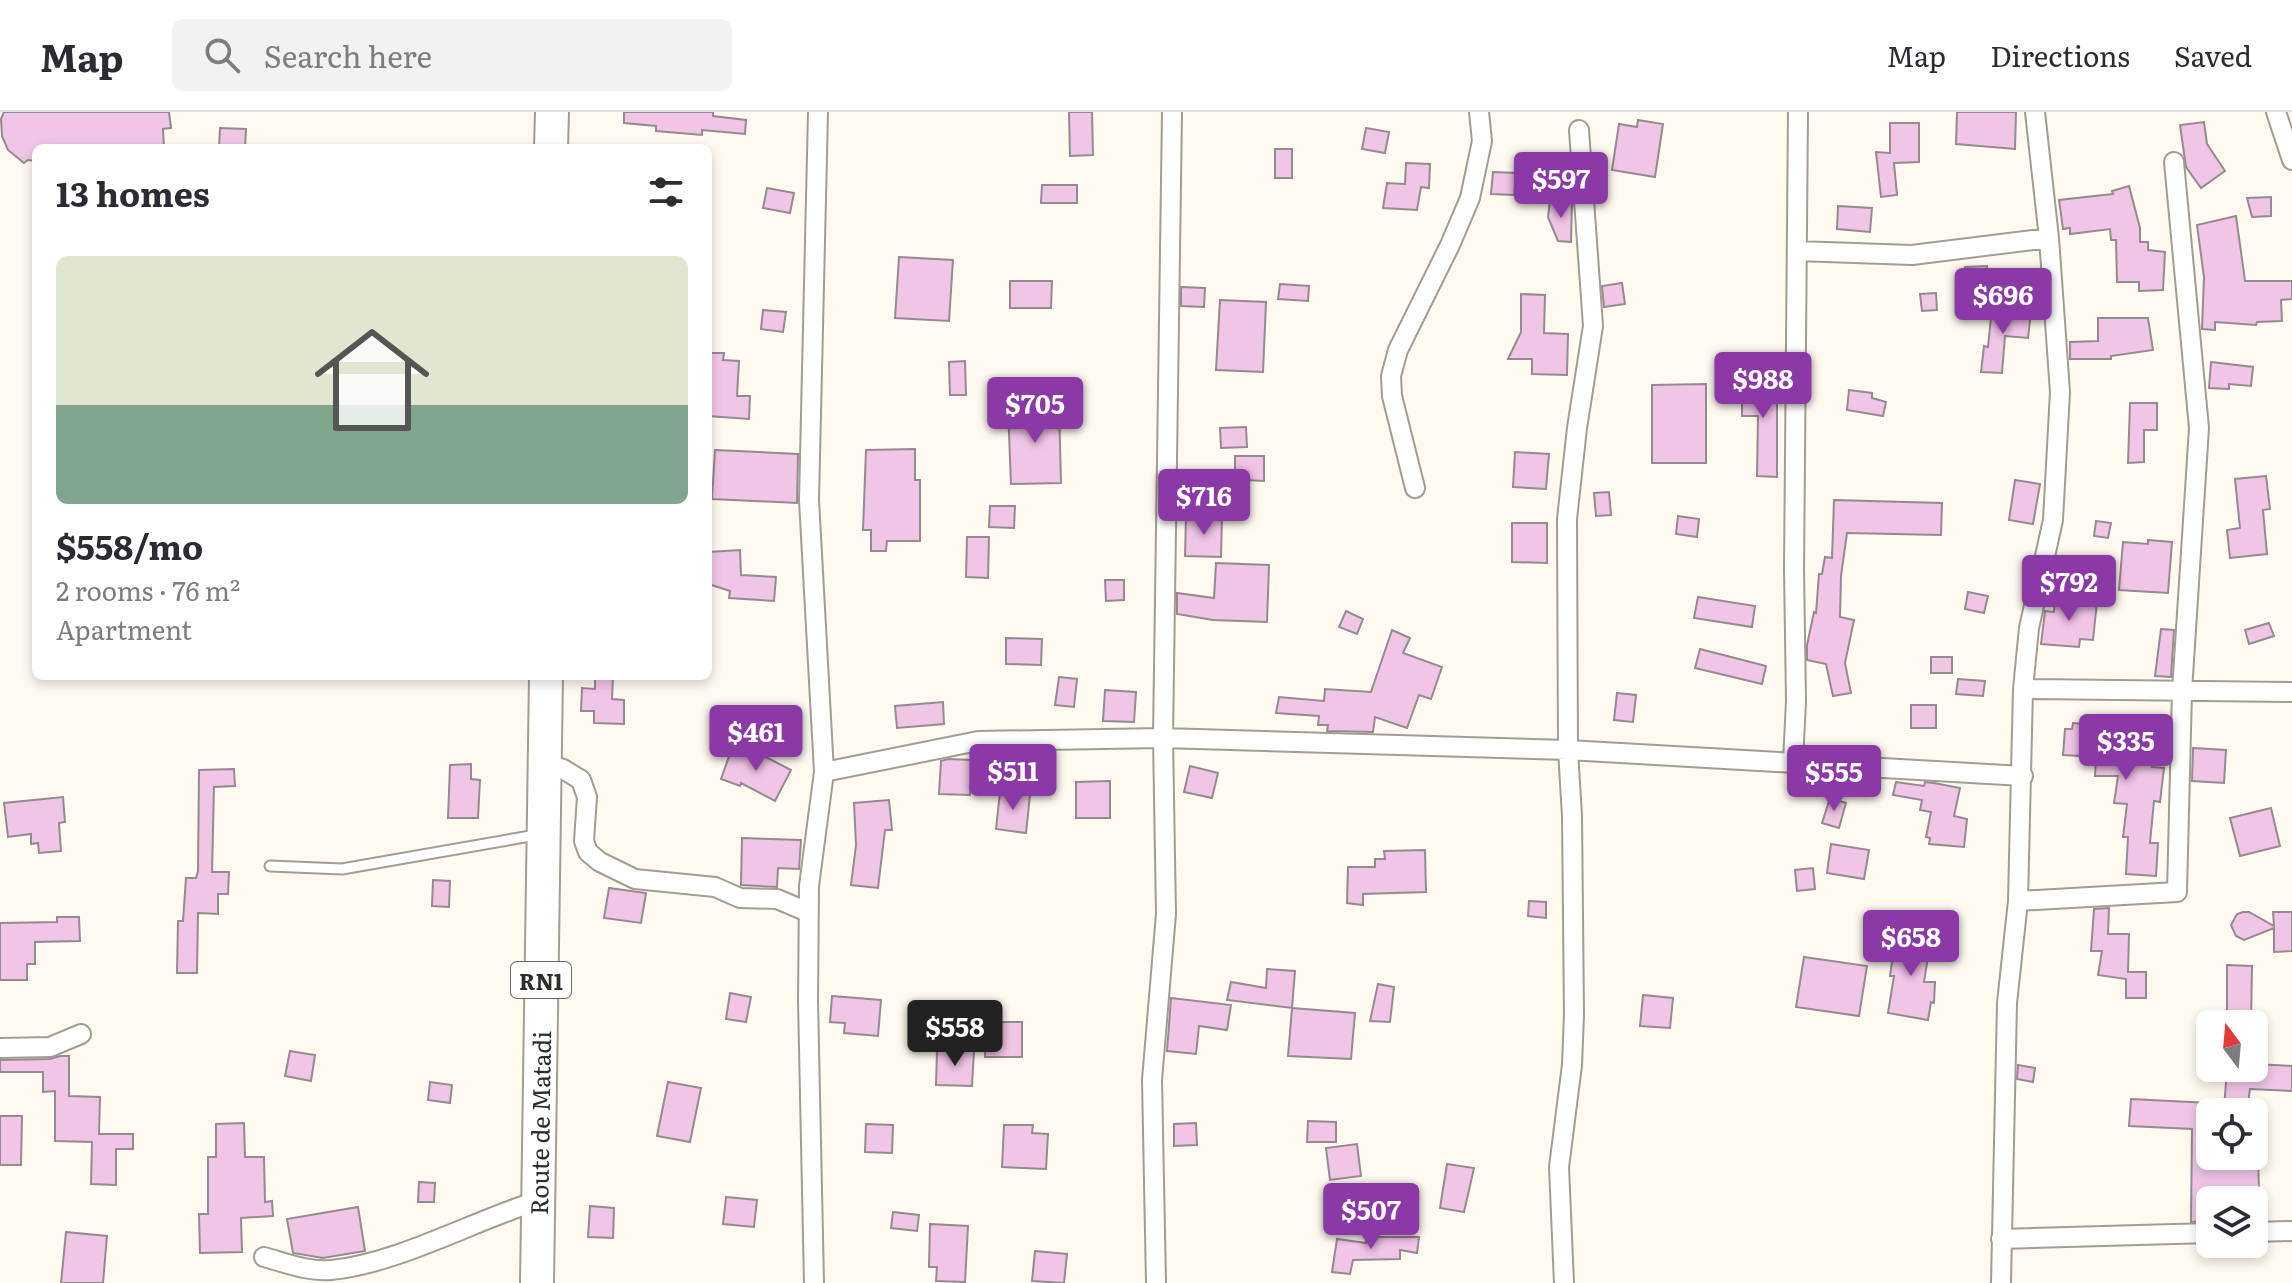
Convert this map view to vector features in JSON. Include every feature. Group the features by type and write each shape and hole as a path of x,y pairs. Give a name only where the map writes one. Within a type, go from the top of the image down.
{"highway":[{"path":"551,144 552,112"},
{"name":"Route de Matadi","path":"537,1283 546,680"}],"street":[{"path":"814,1283 808,912 824,772 809,500 818,112"},
{"path":"1156,1283 1152,1080 1166,914 1163,738 1172,112"},
{"path":"1415,488 1392,396 1391,376 1398,350 1470,198 1482,141 1479,112"},
{"path":"1793,762 1796,701 1794,570 1798,112"},
{"path":"2001,1283 2007,1003 2018,901 2023,689 2029,628 2053,520 2060,392 2049,238 2035,112"},
{"path":"2276,112 2292,160"},
{"path":"1564,1283 1559,1167 1572,1065 1574,1015 1567,519 1593,326 1579,130"},
{"path":"2018,901 2177,892 2182,691 2199,428 2174,162"},
{"path":"1797,251 1912,255 2049,238"},
{"path":"2023,689 2292,692"},
{"path":"824,772 978,741 1163,738 1568,750 2023,776"},
{"path":"545,763 581,780 587,797 584,841 588,852 600,862 635,879 715,887 740,898 777,899 808,912"},
{"path":"0,1048 50,1047 81,1034"},
{"path":"264,1257 306,1269 330,1270 369,1263 537,1201"},
{"path":"2268,1232 2292,1231"},
{"path":"2001,1239 2196,1233"}],"lane":[{"path":"270,866 342,869 544,834"}],"building":[{"path":"4,112 169,112 171,128 163,129 164,144 32,144 32,160 24,163 8,150 2,136 1,119"},
{"path":"624,112 713,112 713,116 746,120 745,134 702,130 702,135 656,131 656,126 624,123"},
{"path":"1069,112 1092,112 1093,155 1070,156"},
{"path":"1957,112 2016,112 2015,149 1956,144"},
{"path":"1638,120 1663,124 1655,177 1612,170 1619,124 1637,127"},
{"path":"2204,122 2207,144 2225,171 2201,188 2186,167 2180,125"},
{"path":"1890,123 1919,123 1919,162 1894,163 1897,195 1881,197 1876,152 1890,153"},
{"path":"220,128 246,129 245,144 219,144"},
{"path":"1366,128 1389,132 1385,153 1362,149"},
{"path":"1275,149 1292,149 1292,178 1275,178"},
{"path":"1406,163 1430,164 1429,188 1421,187 1417,210 1383,208 1387,183 1405,184"},
{"path":"1493,172 1516,173 1514,195 1491,194"},
{"path":"1042,185 1077,185 1077,203 1041,203"},
{"path":"2129,186 2140,228 2140,242 2148,242 2148,250 2165,252 2163,290 2139,291 2139,282 2117,282 2116,240 2111,240 2110,229 2070,234 2070,228 2063,229 2059,200 2113,194 2112,191"},
{"path":"767,188 794,193 790,213 763,208"},
{"path":"2271,197 2271,216 2252,217 2247,198"},
{"path":"1550,201 1572,203 1571,242 1558,241 1548,217"},
{"path":"1838,206 1872,208 1870,232 1837,229"},
{"path":"2236,216 2245,281 2292,281 2292,299 2281,300 2282,321 2257,322 2256,325 2215,322 2215,330 2202,329 2204,277 2197,225"},
{"path":"899,257 953,260 949,321 895,318"},
{"path":"1987,266 1989,297 1967,298 1965,267"},
{"path":"1010,281 1052,281 1051,308 1010,308"},
{"path":"1622,283 1625,304 1604,307 1602,286"},
{"path":"1280,284 1309,286 1308,301 1278,299"},
{"path":"1181,287 1205,288 1204,307 1181,306"},
{"path":"1936,293 1937,310 1922,311 1920,294"},
{"path":"1521,294 1545,295 1544,333 1568,334 1567,375 1532,374 1532,359 1508,359 1521,332"},
{"path":"1220,300 1266,302 1263,372 1216,370"},
{"path":"1992,308 2031,312 2028,338 2005,336 2002,373 1981,372 1984,346 1988,347"},
{"path":"763,310 786,312 783,332 761,329"},
{"path":"2098,318 2148,318 2153,350 2111,356 2111,359 2070,359 2070,342 2098,341"},
{"path":"712,353 724,353 723,360 739,361 737,396 750,396 749,419 712,416"},
{"path":"965,361 966,395 950,395 949,362"},
{"path":"2211,362 2253,367 2251,386 2229,384 2229,389 2209,388"},
{"path":"1742,377 1777,377 1777,477 1757,476 1758,416 1742,416"},
{"path":"1706,384 1706,463 1652,463 1652,385"},
{"path":"1849,390 1872,393 1872,398 1886,402 1883,416 1847,410"},
{"path":"2130,403 2157,403 2157,430 2144,430 2144,462 2128,463"},
{"path":"1059,406 1061,483 1011,484 1008,408"},
{"path":"1246,427 1247,447 1221,448 1220,428"},
{"path":"915,449 915,480 920,480 920,541 887,541 886,551 871,551 871,530 863,530 866,450"},
{"path":"715,450 798,454 797,503 712,499"},
{"path":"1515,452 1549,454 1546,489 1513,487"},
{"path":"1235,456 1264,456 1264,481 1245,480 1245,471 1235,471"},
{"path":"2266,476 2270,509 2263,510 2267,554 2230,558 2227,530 2240,528 2235,479"},
{"path":"2015,480 2040,484 2033,524 2009,520"},
{"path":"1609,492 1611,515 1596,516 1594,493"},
{"path":"1834,500 1942,503 1941,535 1847,533 1841,576 1840,617 1854,620 1845,663 1851,693 1833,696 1826,664 1807,660 1807,645 1816,613 1819,574 1822,574 1825,557 1832,558"},
{"path":"990,506 1015,506 1014,528 989,527"},
{"path":"1678,516 1699,519 1697,537 1676,534"},
{"path":"1186,517 1222,518 1221,557 1185,556"},
{"path":"2096,521 2111,523 2108,538 2094,536"},
{"path":"1512,523 1547,523 1547,563 1512,562"},
{"path":"967,537 989,537 988,578 966,577"},
{"path":"2148,540 2172,542 2168,593 2119,590 2123,542 2148,544"},
{"path":"740,550 741,575 776,577 774,601 729,598 730,591 712,585 712,552"},
{"path":"1216,563 1269,565 1267,622 1213,620 1177,614 1177,593 1214,598"},
{"path":"1105,580 1124,580 1124,600 1106,601"},
{"path":"1968,592 1988,596 1984,613 1965,609"},
{"path":"1698,597 1755,606 1752,627 1694,618"},
{"path":"2055,598 2097,602 2093,640 2080,639 2079,647 2041,644 2045,611 2054,612"},
{"path":"1346,611 1363,619 1357,634 1339,627"},
{"path":"2269,623 2274,636 2249,644 2245,630"},
{"path":"2161,629 2174,630 2171,677 2155,676"},
{"path":"1392,630 1410,638 1403,653 1442,667 1431,699 1419,695 1407,728 1375,717 1373,732 1327,731 1328,725 1318,725 1319,716 1276,713 1279,697 1324,701 1325,689 1371,692"},
{"path":"1006,638 1042,639 1041,665 1006,664"},
{"path":"1700,649 1766,666 1762,684 1695,668"},
{"path":"1931,657 1952,657 1952,673 1931,673"},
{"path":"1059,677 1077,679 1074,707 1055,705"},
{"path":"1958,679 1985,681 1983,696 1956,694"},
{"path":"595,680 613,680 612,699 624,700 624,724 594,723 594,711 581,711 582,688 595,689"},
{"path":"1105,690 1136,692 1134,722 1103,721"},
{"path":"1617,693 1636,695 1633,722 1614,720"},
{"path":"943,702 944,724 897,728 895,706"},
{"path":"1911,705 1936,705 1936,728 1911,728"},
{"path":"2073,723 2155,731 2152,767 2164,768 2160,802 2154,801 2150,843 2158,843 2156,876 2126,874 2128,837 2123,837 2127,804 2114,803 2118,776 2095,776 2096,757 2063,755 2065,729 2072,729"},
{"path":"732,748 760,758 762,755 791,770 775,801 741,783 740,786 721,779"},
{"path":"2193,748 2226,750 2224,783 2192,781"},
{"path":"972,760 970,795 939,794 941,761"},
{"path":"471,764 471,779 480,780 478,818 448,818 450,765"},
{"path":"1190,766 1218,773 1212,798 1184,792"},
{"path":"234,769 235,786 214,787 212,872 229,872 228,894 218,894 218,914 198,913 197,973 177,973 178,921 183,921 186,878 196,878 198,871 199,770"},
{"path":"1110,781 1110,818 1076,818 1076,782"},
{"path":"1896,782 1924,786 1925,782 1960,788 1954,816 1967,819 1964,847 1929,844 1930,838 1926,837 1931,812 1920,810 1922,800 1893,795"},
{"path":"1000,792 1030,795 1026,833 996,829"},
{"path":"63,797 65,822 59,823 61,851 39,853 38,843 31,844 31,834 8,837 4,803"},
{"path":"1830,798 1846,803 1839,828 1822,823"},
{"path":"889,800 892,830 885,830 878,888 851,885 856,845 854,803"},
{"path":"2271,808 2280,846 2240,856 2230,818"},
{"path":"742,838 801,840 799,869 778,868 777,887 741,885"},
{"path":"1831,844 1869,850 1864,879 1827,873"},
{"path":"1425,850 1426,892 1363,894 1363,905 1347,903 1348,867 1375,867 1375,859 1385,859 1384,851"},
{"path":"1813,868 1815,889 1797,891 1795,870"},
{"path":"433,880 450,881 449,907 432,906"},
{"path":"609,888 646,893 641,923 604,918"},
{"path":"1529,901 1546,902 1546,918 1528,916"},
{"path":"2109,908 2108,934 2129,934 2128,972 2146,972 2146,998 2126,998 2126,979 2098,975 2102,951 2091,951 2094,909"},
{"path":"2249,912 2274,926 2273,912 2292,912 2292,951 2274,952 2274,928 2244,940 2236,936 2231,925 2237,914"},
{"path":"57,917 79,917 80,941 35,942 35,964 27,964 27,980 0,980 0,923 57,922"},
{"path":"1896,934 1931,938 1924,982 1935,982 1934,1003 1931,1002 1928,1020 1888,1013"},
{"path":"1804,957 1867,966 1859,1016 1796,1007"},
{"path":"2227,965 2252,966 2251,1010 2227,1010"},
{"path":"1267,969 1295,971 1292,1008 1227,1000 1231,982 1266,988"},
{"path":"1378,984 1394,987 1390,1022 1370,1021"},
{"path":"730,993 751,997 746,1022 726,1019"},
{"path":"1643,995 1673,998 1670,1028 1640,1026"},
{"path":"832,996 881,1000 878,1036 844,1033 845,1023 830,1022"},
{"path":"1171,998 1231,1005 1227,1030 1199,1026 1196,1054 1167,1051"},
{"path":"1292,1008 1355,1013 1351,1059 1288,1056"},
{"path":"985,1022 1022,1022 1022,1057 985,1057"},
{"path":"937,1050 974,1051 972,1086 936,1085"},
{"path":"290,1051 315,1055 311,1081 285,1076"},
{"path":"69,1056 69,1096 100,1097 99,1134 133,1134 133,1149 116,1149 116,1185 91,1184 92,1142 55,1141 55,1091 43,1092 43,1072 0,1072 0,1060"},
{"path":"2018,1065 2035,1068 2033,1082 2017,1079"},
{"path":"2268,1065 2292,1066 2292,1091 2250,1089 2249,1098 2225,1098 2226,1082 2268,1082"},
{"path":"430,1082 452,1085 450,1103 428,1100"},
{"path":"668,1082 701,1088 690,1142 657,1136"},
{"path":"2131,1099 2196,1102 2196,1170 2258,1170 2259,1186 2196,1186 2196,1222 2191,1222 2192,1129 2129,1126"},
{"path":"0,1116 22,1116 21,1165 0,1165"},
{"path":"1308,1121 1336,1122 1336,1142 1307,1142"},
{"path":"244,1123 245,1157 264,1157 265,1202 272,1201 273,1216 241,1218 242,1252 200,1253 199,1214 208,1214 208,1157 216,1157 216,1124"},
{"path":"1196,1123 1197,1145 1174,1146 1174,1124"},
{"path":"866,1124 893,1125 892,1153 865,1152"},
{"path":"1004,1125 1033,1125 1032,1133 1048,1134 1046,1169 1002,1167"},
{"path":"1357,1144 1361,1176 1330,1180 1326,1148"},
{"path":"1447,1164 1474,1168 1464,1212 1440,1208"},
{"path":"419,1182 435,1183 434,1202 418,1202"},
{"path":"726,1197 757,1200 754,1227 723,1224"},
{"path":"590,1206 614,1208 613,1238 588,1237"},
{"path":"358,1207 365,1251 323,1258 293,1253 287,1219"},
{"path":"893,1212 919,1215 917,1231 891,1228"},
{"path":"930,1224 968,1226 965,1282 936,1281 937,1267 929,1267"},
{"path":"66,1232 107,1236 103,1283 61,1283"},
{"path":"1366,1237 1419,1237 1417,1253 1400,1250 1400,1259 1353,1260 1350,1274 1332,1272 1337,1239 1366,1243"},
{"path":"1035,1251 1067,1254 1064,1283 1032,1281"}]}
